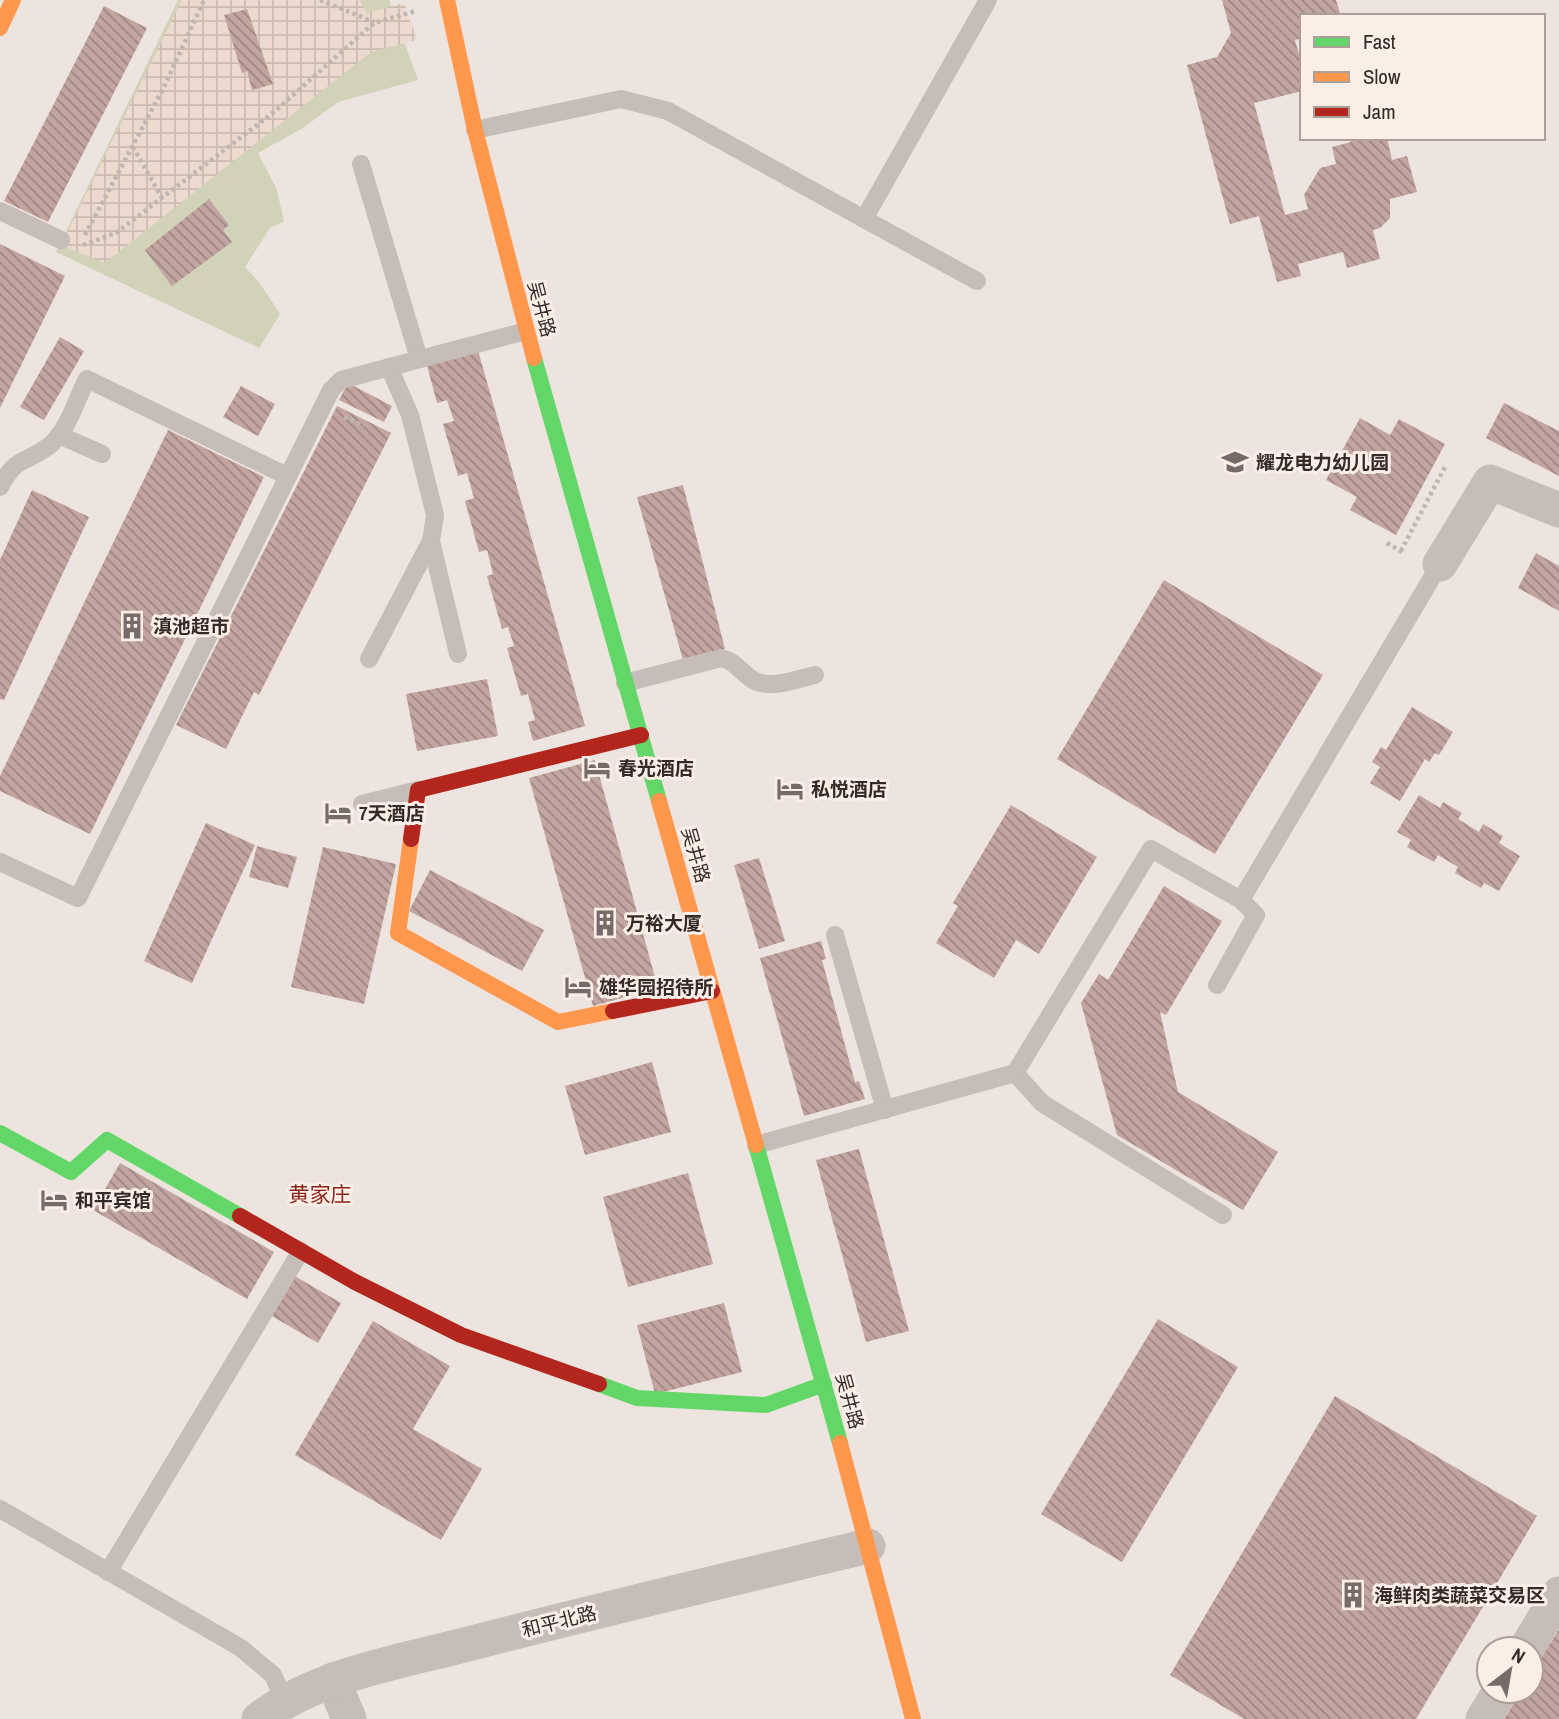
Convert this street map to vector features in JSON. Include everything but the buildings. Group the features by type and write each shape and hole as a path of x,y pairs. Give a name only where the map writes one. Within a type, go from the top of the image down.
{"street":[{"path":"0,28 13,0"},
{"name":"吴井路","path":"447,1 475,130 526,331 824,1384 913,1719"},
{"path":"1440,564 1490,482 1559,510"},
{"path":"640,735 418,790 398,933 558,1022 712,991"},
{"path":"0,1133 72,1172 107,1140 301,1251 461,1335 637,1398 766,1405 824,1384"},
{"name":"和平北路","path":"272,1710 333,1680 570,1618 868,1546"},
{"path":"1534,1635 1559,1594"},
{"path":"333,1680 349,1719"}],"lane":[{"path":"864,219 988,0"},
{"path":"475,130 621,99 668,111 977,281"},
{"path":"361,164 419,359"},
{"path":"0,211 61,240"},
{"path":"0,862 78,898 331,390 341,380 526,331"},
{"path":"369,659 431,541 435,515 410,415 389,367"},
{"path":"0,487 11,467 48,446 59,435 86,379 219,449 287,477"},
{"path":"59,435 102,454"},
{"path":"431,541 458,654"},
{"path":"1241,900 1440,564"},
{"path":"625,684 720,658 734,661 752,680 767,685 815,675"},
{"path":"362,804 418,790"},
{"path":"756,1145 1015,1073 1150,849 1241,900 1256,915 1217,985"},
{"path":"835,935 885,1110"},
{"path":"1015,1073 1042,1103 1223,1216"},
{"path":"108,1572 301,1251"},
{"path":"0,1509 241,1648 273,1675 272,1710"}],"path":[{"path":"80,245 132,147 204,0"},
{"path":"320,0 374,23"},
{"path":"61,240 80,245 116,233 274,112 374,23 447,1"},
{"path":"132,147 162,198"},
{"path":"334,412 364,426"},
{"path":"1401,551 1446,465"}],"green space":[{"path":"178,0 389,0 418,80 338,102 303,128 258,153 277,190 284,222 270,228 245,267 259,282 280,314 259,348 56,252"}],"shaded area":[{"path":"182,0 360,0 367,13 404,3 417,40 371,52 105,263 61,245"}],"traffic: fast":[{"path":"534,358 659,801"},
{"path":"0,1133 71,1172 107,1140 240,1216"},
{"path":"756,1145 840,1443"},
{"path":"599,1384 637,1398 766,1405 824,1384"}],"traffic: slow":[{"path":"0,28 13,0"},
{"path":"447,0 475,130 534,358"},
{"path":"659,801 756,1145"},
{"path":"411,839 398,933 558,1022 613,1011"},
{"path":"840,1443 913,1719"}],"traffic: jam":[{"path":"411,839 418,790 641,735"},
{"path":"613,1011 712,991"},
{"path":"240,1216 355,1282 461,1335 599,1384"}],"place":[{"name":"耀龙电力幼儿园","path":"1235,462"},
{"name":"滇池超市","path":"132,626"},
{"name":"春光酒店","path":"597,768"},
{"name":"私悦酒店","path":"790,789"},
{"name":"7天酒店","path":"338,813"},
{"name":"万裕大厦","path":"605,923"},
{"name":"雄华园招待所","path":"578,987"},
{"name":"和平宾馆","path":"54,1200"},
{"name":"海鲜肉类蔬菜交易区","path":"1353,1595"}],"district":[{"name":"黄家庄","path":"320,1194"}]}
